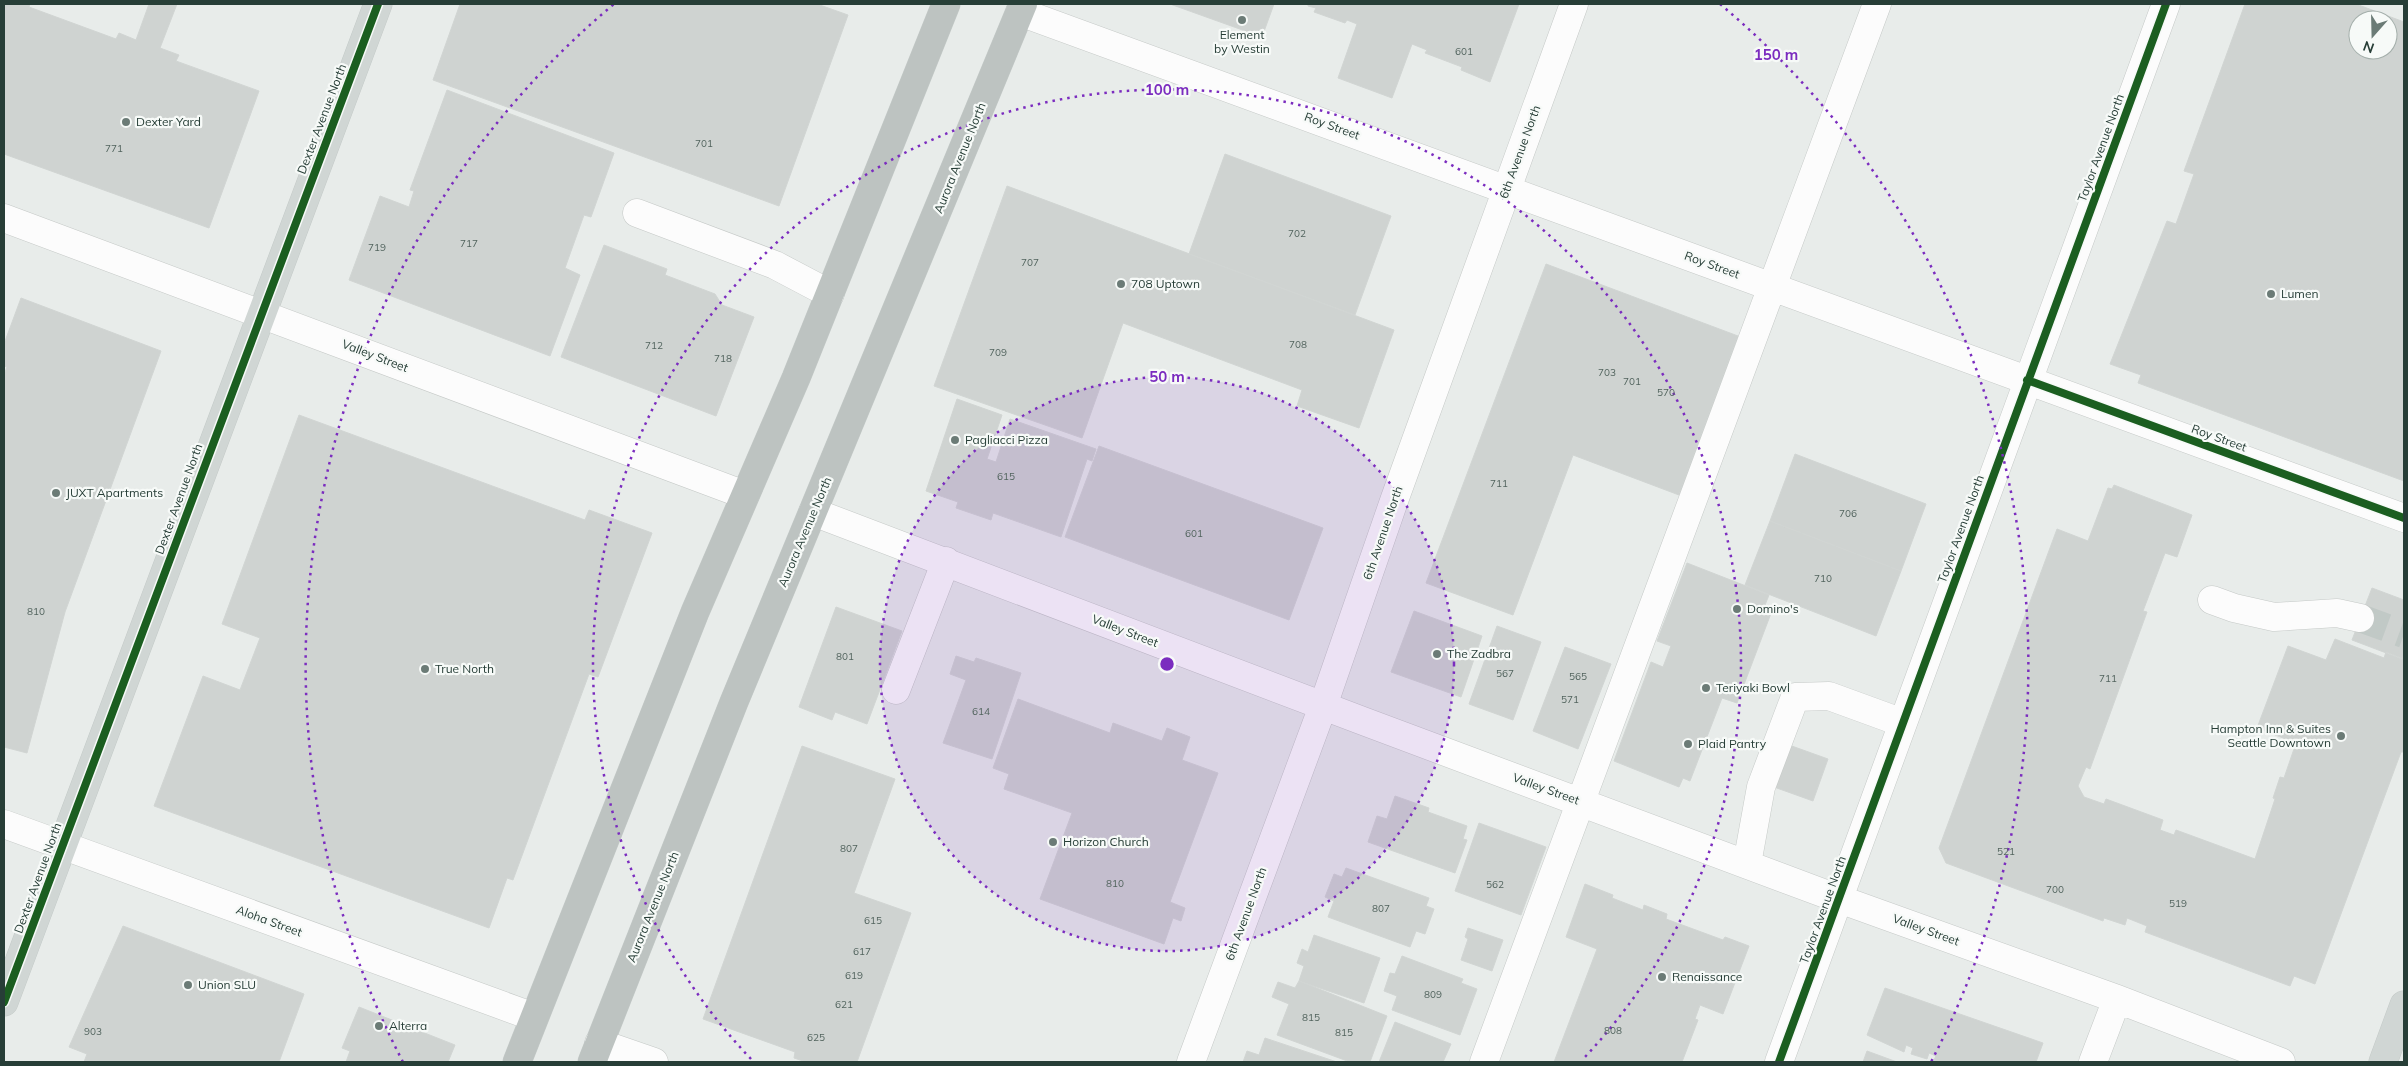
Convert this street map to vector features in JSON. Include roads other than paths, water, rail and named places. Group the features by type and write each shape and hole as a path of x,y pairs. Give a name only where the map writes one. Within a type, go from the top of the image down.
{"highway":[{"path":"517,1062 695,612 830,294 946,4"},
{"name":"Aurora Avenue North","path":"596,1052 734,702 1022,8"}],"main road":[{"name":"Dexter Avenue North","path":"4,1002 260,314 378,4"},
{"path":"2382,1062 2404,1005"}],"street":[{"name":"6th Avenue North","path":"1191,1062 1323,706 1506,189 1574,4"},
{"path":"1484,1062 1877,4"},
{"name":"Taylor Avenue North","path":"1779,1062 2166,4"},
{"name":"Roy Street","path":"1022,8 1506,189 2404,518"},
{"path":"637,213 775,265 830,294"},
{"name":"Valley Street","path":"4,218 745,495"},
{"name":"Valley Street","path":"813,512 1323,706 1839,899 2116,999 2281,1062"},
{"path":"896,690 946,561"},
{"path":"2212,600 2234,608 2274,617 2337,613 2360,618"},
{"path":"1747,864 1761,787 1795,697 1829,696 1903,723"},
{"name":"Aloha Street","path":"4,824 534,1018"},
{"path":"2093,1062 2116,999"},
{"path":"596,1052 654,1062"}],"tunnel":[{"path":"2360,618 2404,634"}],"place":[{"name":"Element by Westin","path":"1242,20"},
{"name":"Dexter Yard","path":"126,122"},
{"name":"708 Uptown","path":"1121,284"},
{"name":"Lumen","path":"2271,294"},
{"name":"Pagliacci Pizza","path":"955,440"},
{"name":"JUXT Apartments","path":"56,493"},
{"name":"Domino's","path":"1737,609"},
{"name":"The Zadbra","path":"1437,654"},
{"name":"True North","path":"425,669"},
{"name":"Teriyaki Bowl","path":"1706,688"},
{"name":"Hampton Inn & Suites Seattle Downtown","path":"2341,736"},
{"name":"Plaid Pantry","path":"1688,744"},
{"name":"Horizon Church","path":"1053,842"},
{"name":"Renaissance","path":"1662,977"},
{"name":"Union SLU","path":"188,985"},
{"name":"Alterra","path":"379,1026"}]}
